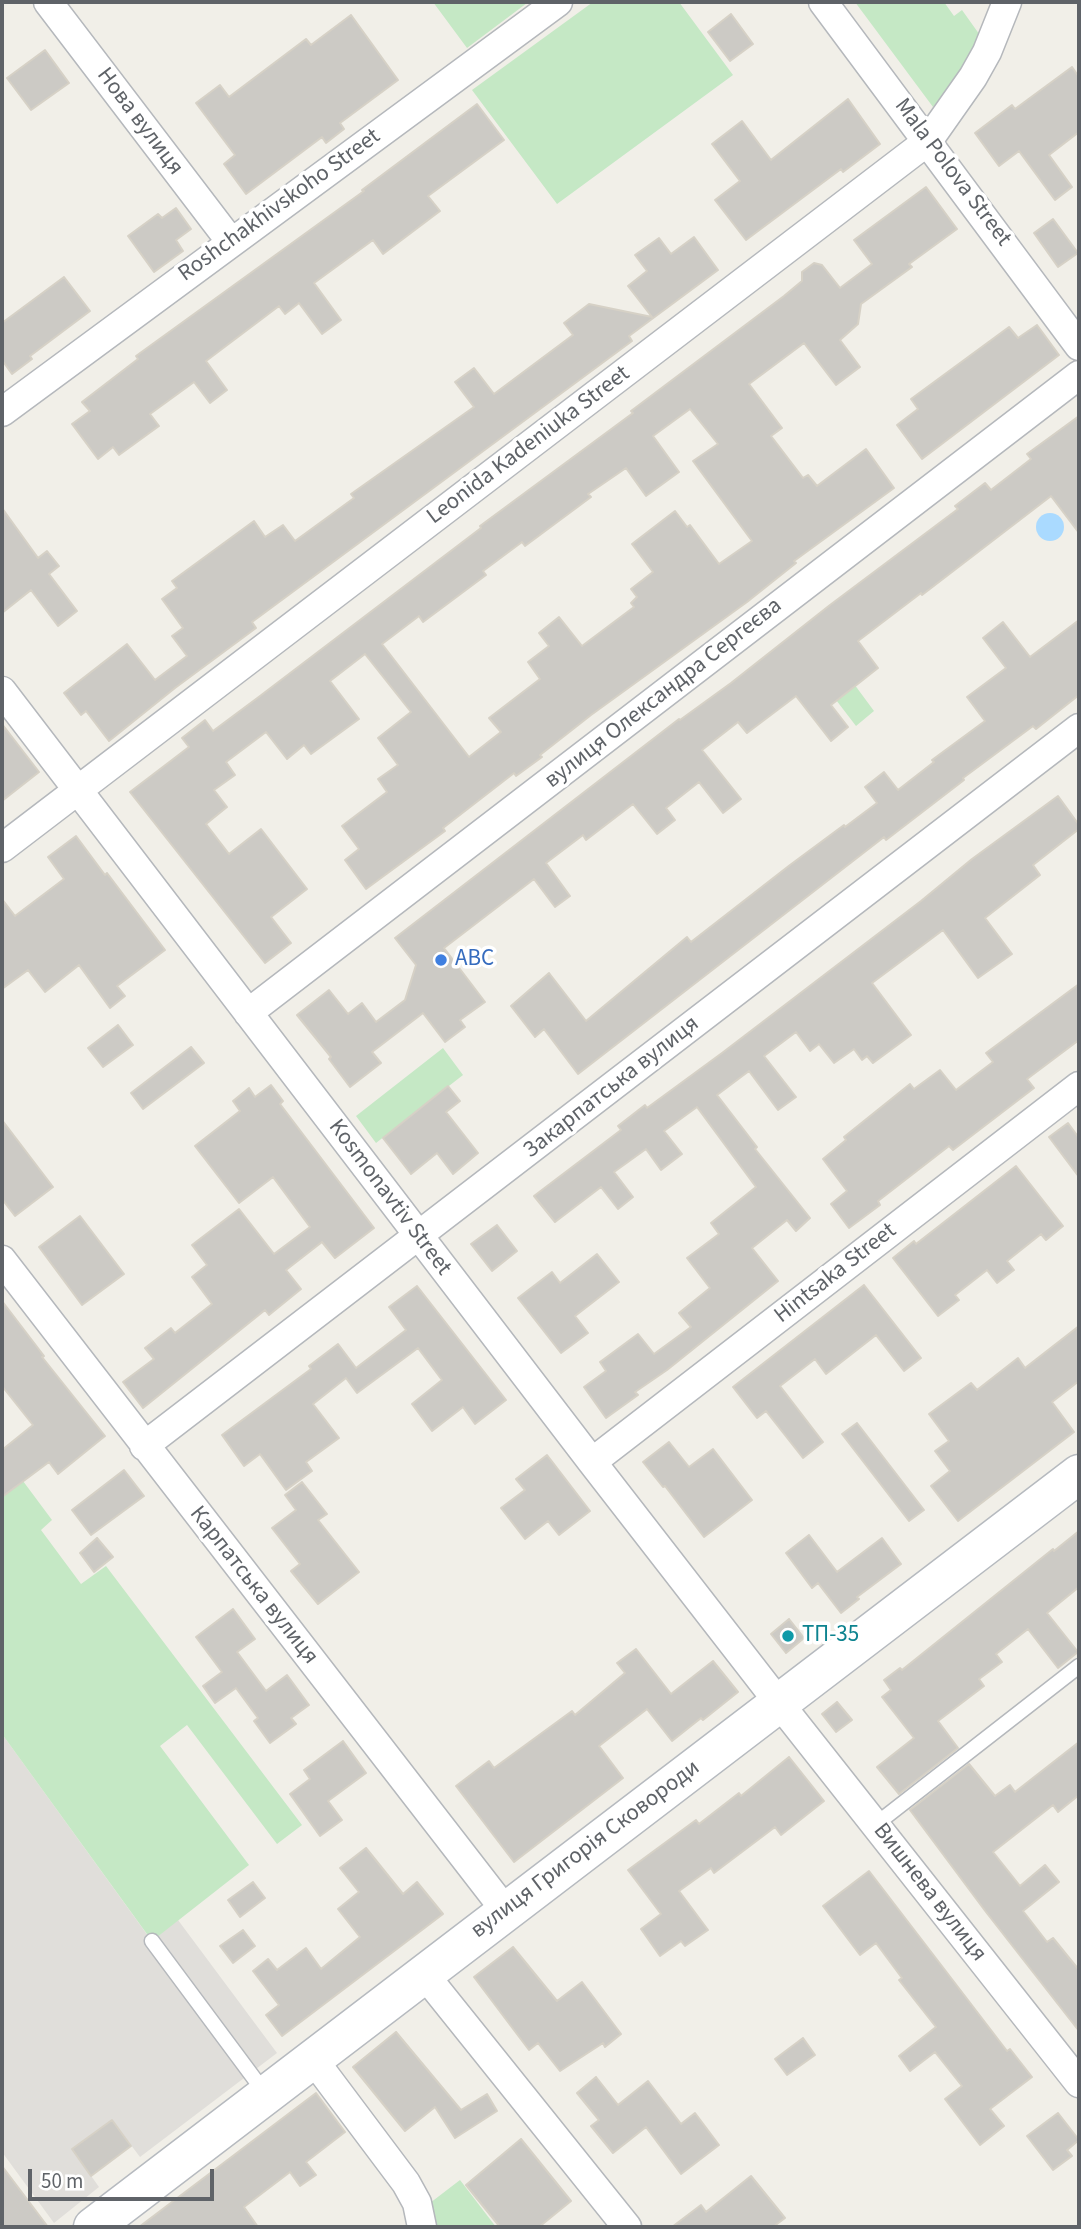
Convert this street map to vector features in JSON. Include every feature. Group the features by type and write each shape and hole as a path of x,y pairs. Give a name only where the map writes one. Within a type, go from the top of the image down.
{"main road":[{"name":"вулиця Григорія Сковороди","path":"93,2227 1079,1474"}],"street":[{"name":"Нова вулиця","path":"48,2 231,242"},
{"name":"Roshchakhivskoho Street","path":"2,412 558,2"},
{"name":"Mala Polova Street","path":"823,2 1079,346"},
{"name":"Leonida Kadeniuka Street","path":"2,848 928,141 987,52 1007,2"},
{"name":"вулиця Олександра Сергеєва","path":"248,1013 1079,375"},
{"name":"Kosmonavtiv Street","path":"2,691 779,1703"},
{"name":"Закарпатська вулиця","path":"144,1446 1079,728"},
{"name":"Hintsaka Street","path":"592,1462 1079,1086"},
{"name":"Карпатська вулиця","path":"2,1260 505,1910"},
{"name":"Вишнева вулиця","path":"779,1703 1079,2083"},
{"path":"424,1974 628,2227"},
{"path":"313,2059 406,2183 417,2203 422,2227"}],"lane":[{"path":"875,1825 1079,1666"},
{"path":"152,1941 266,2094"}],"shaded area":[{"path":"2,1734 151,1940 178,1920 277,2053 140,2157 112,2120 72,2149 99,2187 54,2223 2,2152"}],"green space":[{"path":"433,2 526,2 527,3 467,48"},
{"path":"593,2 679,2 733,75 557,204 472,90"},
{"path":"855,2 944,2 954,16 962,10 982,38 966,65 933,107"},
{"path":"843,669 874,711 856,726 823,683"},
{"path":"443,1048 463,1075 376,1143 356,1116"},
{"path":"23,1481 52,1520 41,1530 81,1584 106,1566 302,1825 277,1844 187,1725 160,1746 249,1865 152,1941 2,1734 2,1497"},
{"path":"460,2180 496,2227 432,2227 430,2203"}],"water":[{"path":"1050,513 1060,517 1064,527 1060,537 1050,541 1040,537 1036,527 1040,517"}],"building":[{"path":"731,14 753,44 730,61 708,32"},
{"path":"351,15 398,80 340,123 344,129 326,143 322,137 246,194 224,164 235,155 196,103 220,85 229,97 306,39 311,45"},
{"path":"45,50 69,83 31,110 7,78"},
{"path":"1072,67 1079,77 1079,132 1049,155 1072,187 1055,200 1019,151 999,166 975,133 1012,105 1015,109"},
{"path":"848,99 880,144 843,172 841,169 746,240 715,200 740,181 712,144 742,121 771,160"},
{"path":"477,104 504,140 428,196 440,211 383,254 373,240 314,283 341,320 322,334 299,303 285,314 279,306 206,361 227,390 210,403 194,382 150,414 159,426 119,455 113,447 98,459 72,424 90,411 82,402 138,359 136,356 364,191 362,190"},
{"path":"926,187 957,229 909,264 912,267 861,304 858,324 840,340 860,367 836,385 804,343 749,384 782,428 771,436 803,478 808,475 817,486 866,449 894,488 794,561 796,563 747,602 591,715 540,755 542,757 516,776 514,773 443,828 445,831 366,889 345,860 359,849 342,826 387,792 378,779 398,765 378,738 411,712 365,654 330,681 359,719 311,754 304,745 287,759 266,732 226,762 235,775 214,790 227,807 206,824 229,854 261,829 307,889 271,917 291,943 265,963 130,792 189,747 182,738 205,720 213,731 260,696 784,296 802,281 802,272 814,263 822,265 840,288 872,264 854,240","holes":["690,409 718,444 693,461 752,541 719,564 690,525 687,527 675,511 632,544 653,572 631,589 637,597 631,603 634,607 582,646 559,617 539,633 549,646 528,662 540,679 489,718 501,732 469,757 382,644 419,616 423,622 486,575 483,571 522,542 525,546 591,497 588,494 626,468 646,496 679,472 653,436"]},
{"path":"176,208 191,229 176,240 183,251 154,272 128,236 158,214 162,218"},
{"path":"1053,219 1078,253 1058,267 1034,233"},
{"path":"694,237 718,270 629,336 632,341 252,622 256,628 109,741 86,711 81,715 64,693 127,644 155,680 187,656 172,636 183,628 162,599 177,588 172,581 254,521 265,537 283,525 295,541 354,498 351,494 474,407 455,382 474,368 494,394 573,335 564,323 589,304 652,317 628,286 647,271 635,255 659,238 671,254"},
{"path":"64,277 90,311 30,356 32,359 12,374 2,360 2,323"},
{"path":"1037,325 1059,355 922,459 897,425 918,409 911,399 1009,327 1018,338"},
{"path":"1079,416 1079,533 1051,496 858,641 878,668 831,705 848,727 831,741 796,696 747,733 738,722 702,750 741,799 723,813 699,782 666,808 675,820 657,834 633,804 586,840 583,835 546,863 570,896 555,907 534,879 444,948 485,1002 460,1020 465,1027 445,1042 423,1013 372,1052 381,1063 350,1087 329,1059 331,1057 297,1015 329,990 348,1014 362,1003 376,1022 405,1000 416,965 395,938 958,509 955,506 985,483 991,490 1031,459 1027,454"},
{"path":"2,508 38,558 47,551 59,566 49,574 77,611 58,626 31,590 2,613"},
{"path":"1079,620 1079,695 1036,729 1033,726 963,778 964,780 886,840 884,837 578,1074 544,1029 535,1037 511,1006 549,973 586,1021 687,937 691,942 790,865 877,803 865,787 884,772 898,790 934,762 932,760 985,721 967,697 1006,668 983,638 1003,622 1030,657"},
{"path":"2,724 39,772 2,801"},
{"path":"1058,796 1079,825 1079,829 1033,865 1040,875 985,918 1012,954 978,978 943,930 872,983 911,1035 873,1063 867,1056 862,1060 854,1049 834,1063 819,1044 810,1051 796,1032 764,1056 796,1097 778,1110 749,1071 717,1095 757,1147 755,1149 810,1218 796,1231 787,1220 752,1248 778,1281 667,1370 635,1392 638,1395 606,1418 584,1387 606,1371 600,1362 638,1334 654,1354 691,1327 679,1313 710,1288 687,1258 719,1234 711,1223 756,1187 697,1107 664,1131 682,1154 661,1170 646,1149 614,1172 633,1197 618,1209 601,1187 555,1222 534,1196 621,1130 618,1126 645,1105 647,1108 722,1053 972,859"},
{"path":"76,836 165,950 117,986 125,996 110,1008 79,965 45,992 28,970 2,989 2,899 15,916 64,879 48,857"},
{"path":"1079,984 1079,1040 1027,1079 1034,1088 953,1150 949,1146 878,1201 880,1205 849,1228 831,1204 847,1191 823,1159 846,1140 844,1137 910,1084 914,1089 940,1070 956,1090 993,1062 986,1053"},
{"path":"118,1025 133,1045 103,1067 88,1048"},
{"path":"191,1047 204,1063 143,1109 131,1093"},
{"path":"271,1085 283,1101 280,1104 374,1228 335,1258 322,1242 286,1270 301,1289 269,1315 265,1310 143,1408 123,1382 154,1359 145,1348 171,1328 175,1333 212,1304 192,1277 207,1265 192,1245 239,1209 274,1254 310,1227 273,1177 239,1203 195,1146 240,1111 233,1101 249,1088 255,1097"},
{"path":"448,1086 460,1101 446,1112 478,1153 453,1174 437,1153 411,1174 383,1138"},
{"path":"2,1120 53,1187 15,1216 2,1199"},
{"path":"1068,1123 1079,1138 1079,1177 1049,1137"},
{"path":"1016,1166 1063,1226 1046,1240 1041,1234 1007,1261 1014,1270 997,1283 987,1270 955,1295 959,1300 938,1316 893,1258 914,1241 916,1244"},
{"path":"80,1216 124,1274 82,1305 39,1247"},
{"path":"497,1225 517,1251 492,1271 471,1244"},
{"path":"597,1254 619,1282 575,1316 588,1333 561,1353 518,1298 552,1272 560,1283"},
{"path":"864,1285 921,1358 904,1371 876,1335 826,1374 815,1359 780,1386 823,1442 803,1458 766,1411 757,1418 733,1387"},
{"path":"417,1286 506,1400 475,1424 463,1407 432,1431 412,1404 442,1380 418,1348 357,1393 346,1378 313,1404 339,1438 306,1462 312,1471 286,1490 260,1454 244,1466 222,1435 311,1369 309,1366 338,1344 356,1368 406,1330 389,1307"},
{"path":"2,1301 44,1356 42,1357 105,1436 58,1474 49,1462 2,1497 2,1450 33,1425 2,1386"},
{"path":"1079,1326 1079,1381 1052,1402 1074,1432 958,1521 931,1486 950,1471 935,1451 949,1441 929,1414 971,1383 977,1390 1018,1358 1025,1368"},
{"path":"857,1423 924,1510 909,1521 842,1434"},
{"path":"669,1442 689,1467 713,1449 752,1500 704,1537 643,1462"},
{"path":"547,1455 590,1511 559,1535 548,1521 525,1539 501,1508 525,1490 516,1479"},
{"path":"124,1470 144,1496 91,1535 72,1510"},
{"path":"302,1482 327,1514 318,1520 359,1572 318,1604 291,1571 300,1564 272,1528 296,1510 285,1495"},
{"path":"1079,1531 1079,1587 1047,1613 1078,1652 1058,1668 1028,1629 996,1654 1002,1662 979,1679 984,1686 938,1721 958,1748 899,1794 877,1767 914,1738 882,1697 891,1690 884,1680 900,1668 902,1670"},
{"path":"809,1535 837,1572 882,1538 901,1564 857,1597 859,1599 841,1613 818,1583 812,1588 786,1553"},
{"path":"97,1538 113,1557 94,1572 80,1553"},
{"path":"233,1609 255,1639 237,1652 266,1691 287,1675 309,1705 291,1718 296,1724 270,1743 254,1721 258,1718 236,1688 215,1703 203,1686 222,1672 196,1637"},
{"name":"ТП-35","path":"789,1619 804,1638 786,1653 771,1634"},
{"path":"636,1649 671,1694 713,1661 738,1692 672,1741 647,1709 599,1746 623,1778 514,1862 456,1786 489,1761 494,1768 572,1711 575,1715 625,1673 617,1663"},
{"path":"837,1702 852,1720 836,1732 822,1714"},
{"path":"343,1741 366,1773 328,1801 342,1820 320,1836 290,1794 310,1779 304,1770"},
{"path":"1079,1742 1079,1795 1058,1812 1053,1805 993,1852 1020,1886 1045,1865 1059,1882 1023,1911 1047,1942 1053,1938 1079,1970 1079,2031 910,1810 969,1764 995,1796 1010,1785 1015,1792"},
{"path":"789,1757 824,1801 781,1835 775,1827 714,1873 711,1868 679,1891 708,1930 685,1946 681,1941 660,1956 641,1929 661,1914 628,1870 696,1820 699,1824 739,1793 741,1796"},
{"path":"366,1848 403,1894 417,1882 443,1914 282,2036 266,2015 279,2005 253,1971 268,1959 277,1970 306,1948 321,1969 360,1937 338,1909 359,1892 340,1868"},
{"path":"869,1871 1007,2051 1010,2049 1032,2077 990,2109 1004,2126 980,2145 945,2099 962,2086 935,2052 910,2071 899,2056 936,2027 899,1980 902,1978 876,1943 860,1955 823,1906"},
{"path":"253,1882 265,1898 240,1917 228,1900"},
{"path":"243,1930 255,1946 233,1963 220,1946"},
{"path":"513,1947 557,2001 582,1982 621,2034 605,2047 603,2043 560,2071 538,2043 529,2050 474,1977"},
{"path":"396,2032 461,2110 487,2094 497,2111 455,2138 435,2107 405,2131 353,2067"},
{"path":"803,2038 815,2055 787,2075 775,2059"},
{"path":"596,2077 618,2105 648,2081 681,2124 695,2113 719,2145 681,2174 646,2127 613,2153 591,2126 599,2120 577,2093"},
{"path":"316,2093 345,2132 306,2162 316,2175 300,2186 290,2172 244,2207 258,2227 139,2227"},
{"path":"1058,2113 1079,2140 1067,2150 1072,2156 1053,2170 1027,2136"},
{"path":"112,2120 131,2146 91,2176 72,2149"},
{"path":"521,2139 571,2201 539,2227 500,2227 466,2185"},
{"path":"2,2166 48,2227 2,2227"},
{"path":"751,2176 785,2218 773,2227 672,2227 701,2205 706,2212"}],"place":[{"name":"ABC","path":"441,960"},
{"name":"ТП-35","path":"788,1636"}]}
